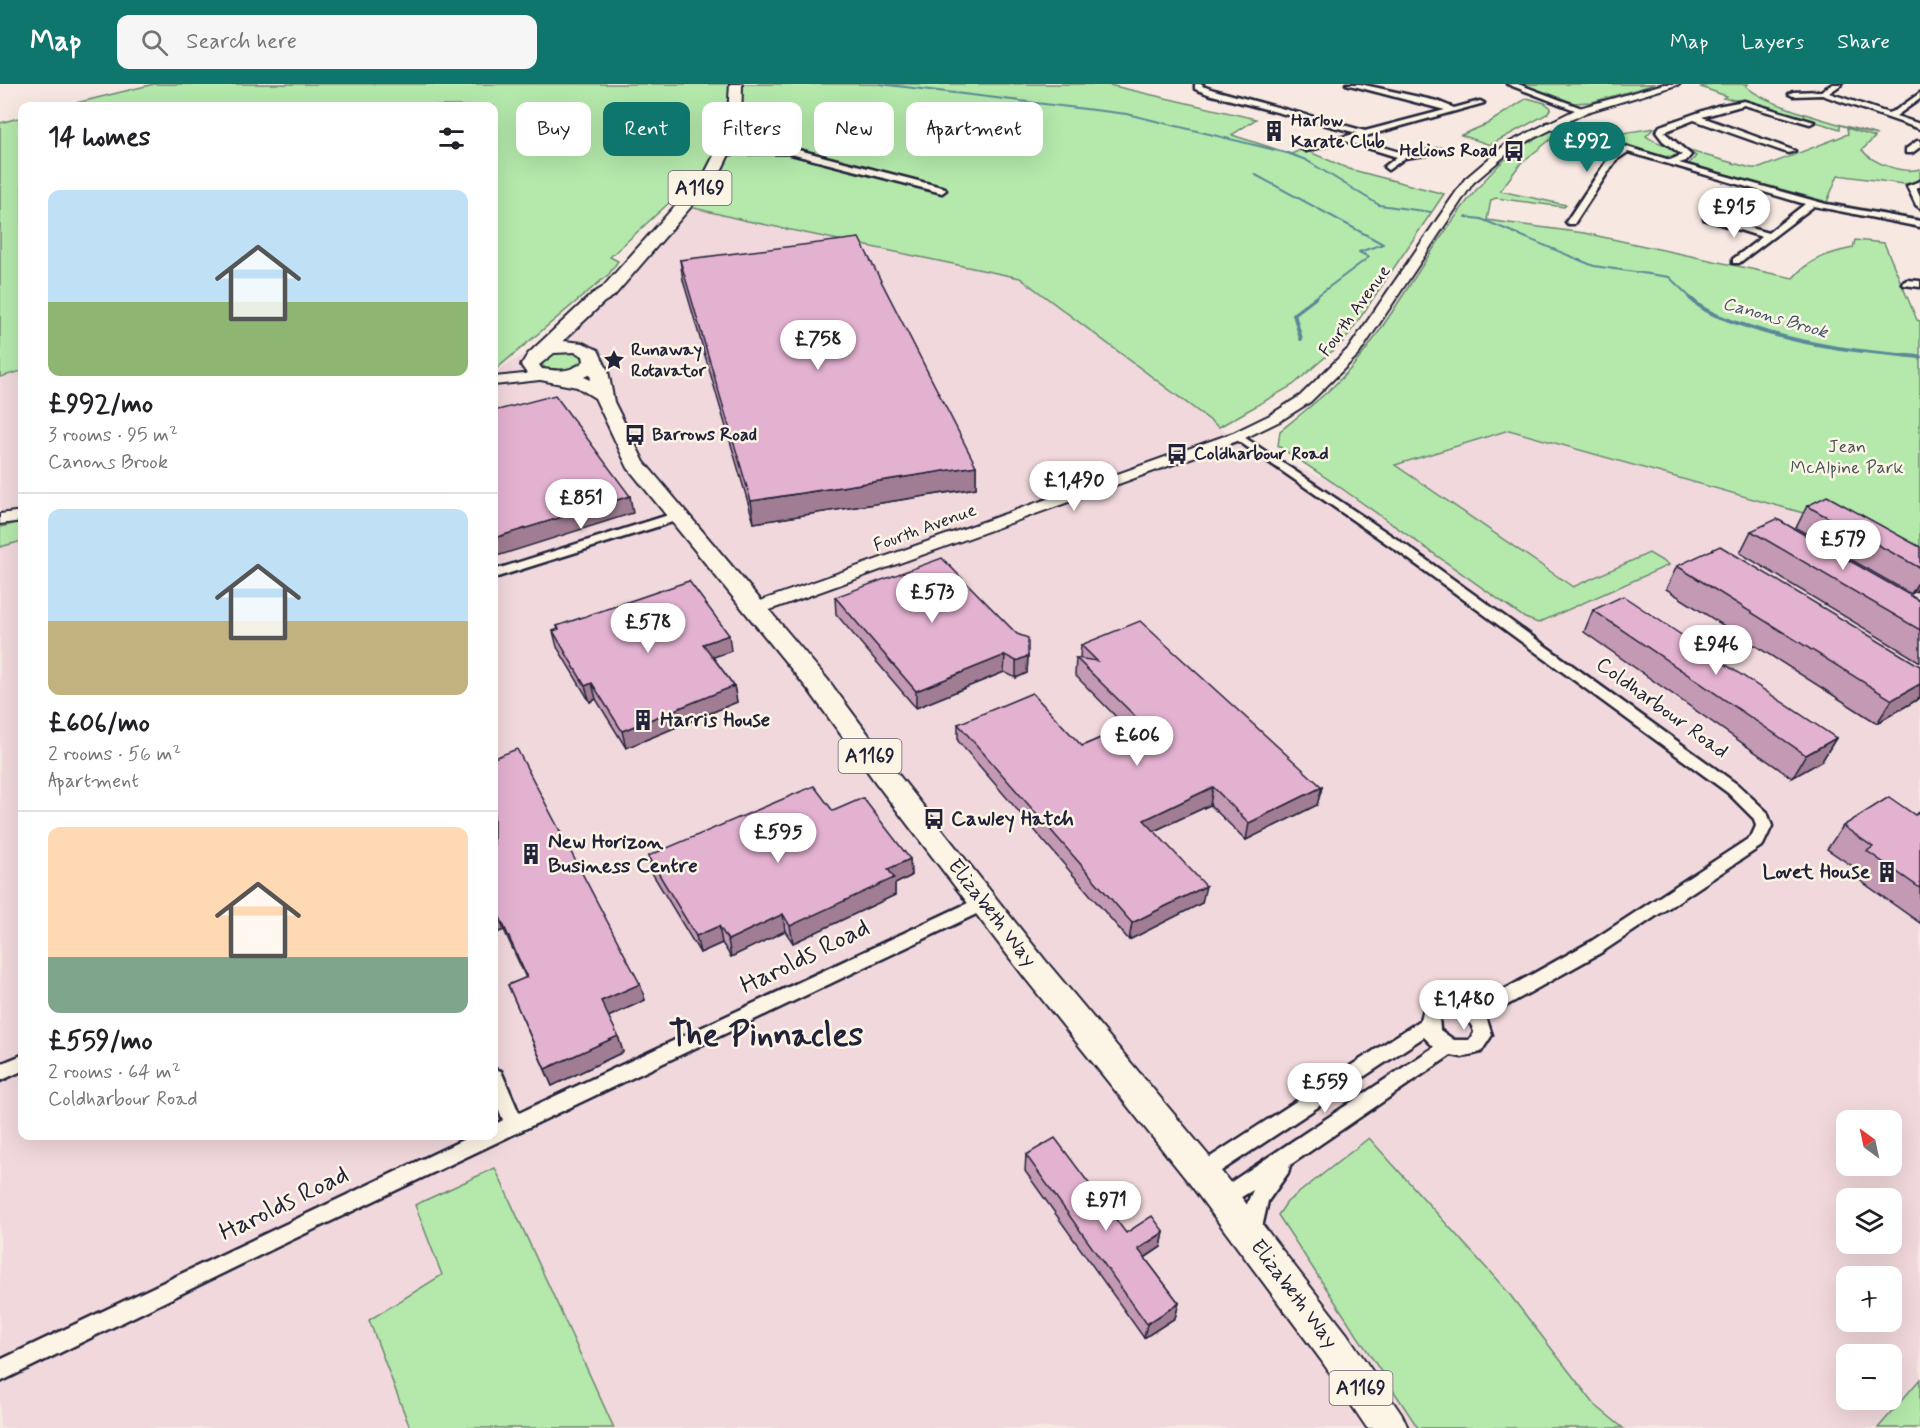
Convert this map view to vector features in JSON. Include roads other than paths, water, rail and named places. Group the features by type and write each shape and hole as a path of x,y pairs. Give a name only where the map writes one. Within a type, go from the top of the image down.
{"main road":[{"name":"A1169","path":"735,102 736,84"},
{"name":"A1169","path":"537,356 598,298 608,292 713,173 723,156"},
{"name":"A1169","path":"580,347 584,330 609,300 608,292"},
{"path":"564,377 582,372 593,363 592,354 580,347 561,346 537,356 531,370 544,376 564,377 584,383 603,395"},
{"name":"Elizabeth Way","path":"593,363 599,371 603,395 635,464 819,686 983,903 1223,1199 1334,1347 1389,1428"}],"street":[{"path":"1199,84 1198,87 1211,92 1364,133"},
{"path":"1350,84 1434,103 1453,110"},
{"path":"1511,84 1583,110"},
{"name":"Fourth Avenue","path":"755,609 1238,436 1275,418 1305,399 1354,351 1470,181 1510,146 1583,110 1675,84"},
{"path":"1823,93 1838,84"},
{"path":"1793,94 1823,93 1920,127"},
{"path":"1887,117 1899,112 1920,95"},
{"path":"1306,149 1480,103"},
{"path":"1670,163 1683,159 1687,155 1683,149 1663,138 1660,132 1662,128 1694,117 1744,103 1810,122"},
{"path":"1694,117 1791,151"},
{"path":"1550,125 1811,204 1874,218 1920,224"},
{"path":"1344,138 1403,156 1442,152"},
{"path":"1909,151 1920,143"},
{"path":"1571,222 1613,158 1628,149"},
{"path":"802,154 942,190"},
{"path":"1388,167 1403,156"},
{"path":"1920,184 1911,186 1911,190 1920,205"},
{"path":"1736,261 1811,204"},
{"path":"1707,217 1769,236"},
{"path":"1907,283 1920,284"},
{"path":"498,374 537,356"},
{"path":"498,381 544,376"},
{"name":"Coldharbour Road","path":"1238,436 1403,549 1733,789 1761,816 1764,826 1763,835 1757,841 1596,947 1474,1015"},
{"path":"498,573 678,516"},
{"path":"0,519 18,517"},
{"name":"Harolds Road","path":"498,1134 983,903"},
{"path":"1441,1006 1458,1006 1474,1015 1483,1028 1481,1042 1470,1049 1449,1047 1435,1038 1428,1025 1430,1014 1441,1006"},
{"path":"1202,1173 1428,1025"},
{"path":"1223,1199 1449,1047"},
{"path":"0,1073 18,1065"},
{"path":"498,1086 515,1126"},
{"name":"Harolds Road","path":"0,1371 274,1238 485,1140"},
{"path":"1252,1238 1254,1207 1265,1185 1294,1151"}],"waterway":[{"name":"Canons Brook","path":"880,84 1127,114 1287,153 1306,160 1379,205 1431,212"},
{"path":"1254,174 1383,244 1359,252 1369,257 1313,299"},
{"name":"Canons Brook","path":"1466,217 1481,219 1594,266 1669,277 1692,299"},
{"path":"1301,339 1294,314 1315,298"},
{"name":"Canons Brook","path":"1690,298 1702,308 1721,317 1787,338 1852,350 1920,357"}],"place":[{"name":"Harlow Karate Club","path":"1274,131"},
{"name":"Helions Road","path":"1514,151"},
{"name":"Runaway Rotavator","path":"614,360"},
{"name":"Barrows Road","path":"635,435"},
{"name":"Coldharbour Road","path":"1177,454"},
{"name":"Harris House","path":"643,720"},
{"name":"Cawley Hatch","path":"934,819"},
{"name":"New Horizon Business Centre","path":"531,854"},
{"name":"Lovet House","path":"1887,872"}],"district":[{"name":"The Pinnacles","path":"766,1036"}],"park label":[{"name":"Jean McAlpine Park","path":"1847,457"}]}
